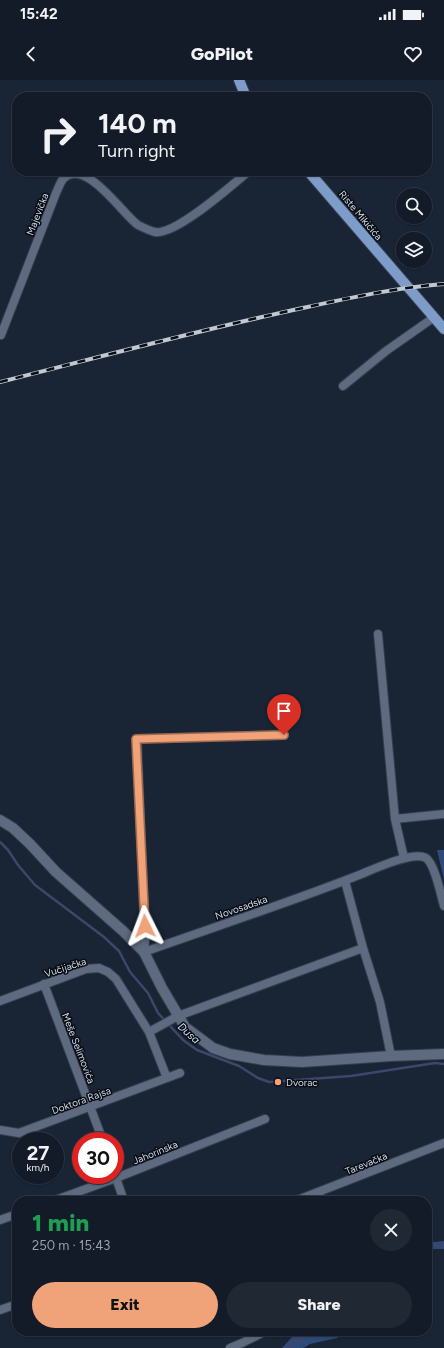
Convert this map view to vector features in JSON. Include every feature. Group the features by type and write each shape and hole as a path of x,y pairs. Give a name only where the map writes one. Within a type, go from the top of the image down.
{"main road":[{"path":"239,80 244,92"},
{"name":"Riste Mikičića","path":"312,176 444,329"},
{"path":"0,820 13,828 56,872 123,931 144,952 175,1018 213,1048 230,1054 264,1060 302,1062 444,1054"}],"street":[{"name":"Majevička","path":"1,335 56,193 64,179 69,176"},
{"name":"Majevička","path":"83,176 96,182 138,225 156,232 174,228 188,219 243,176"},
{"path":"343,386 386,351 433,318"},
{"path":"378,634 395,819 404,858"},
{"path":"144,952 145,942 136,739 284,735"},
{"path":"395,819 444,814"},
{"name":"Novosadska","path":"144,952 344,881 404,858 426,858 431,864 444,906"},
{"path":"344,881 380,1002 391,1056"},
{"path":"167,1078 152,1030 175,1018 363,948"},
{"name":"Vučijačka","path":"0,1001 86,969 99,968 108,972 116,979 126,997 152,1030"},
{"name":"Meše Selimovića","path":"44,984 100,1132"},
{"name":"Doktora Rajsa","path":"0,1130 19,1133 180,1073"},
{"name":"Jahorinska","path":"124,1174 265,1119"},
{"name":"Tarevačka","path":"310,1196 444,1143"},
{"name":"Jahorinska","path":"66,1196 97,1184"},
{"path":"118,1184 122,1196"},
{"path":"0,1220 12,1216"},
{"path":"0,1310 12,1306"},
{"path":"230,1348 256,1336"}],"shaded area":[{"path":"437,850 444,850 444,880"},
{"path":"444,1241 444,1249 432,1249 432,1242"},
{"path":"293,1336 340,1336 337,1338 310,1344 303,1348 282,1348"}],"waterway":[{"name":"Dusa","path":"0,842 35,885 104,937 119,951 130,972 148,993 158,1013 183,1040 197,1050 239,1066 258,1078 269,1082 351,1076 435,1063 444,1064"},
{"name":"Dusa","path":"432,1246 444,1245"},
{"name":"Dusa","path":"287,1348 292,1343 307,1336"}],"railway":[{"path":"0,382 180,336 289,311 385,291 444,284"}],"place":[{"name":"Dvorac","path":"278,1082"}],"route":[{"path":"145,926 136,739 284,735"}]}
